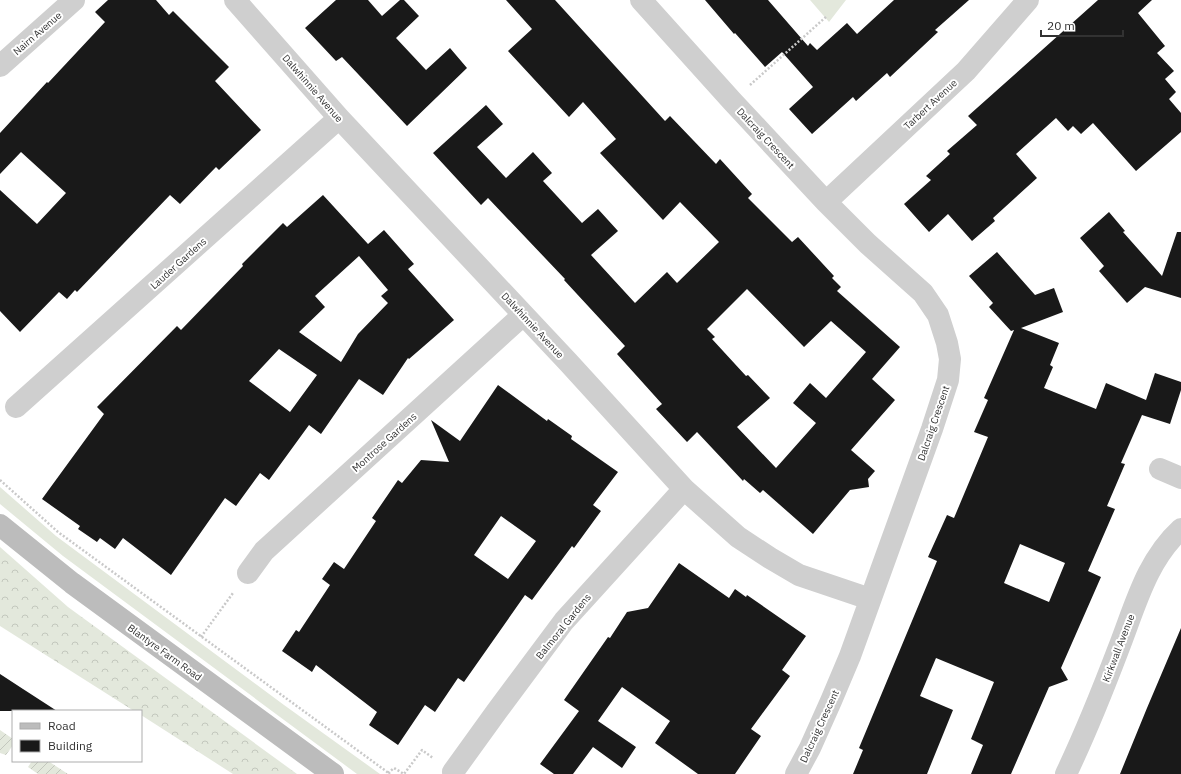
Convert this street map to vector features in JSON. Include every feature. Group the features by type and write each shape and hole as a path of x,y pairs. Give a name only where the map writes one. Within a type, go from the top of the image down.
{"main road":[{"name":"Blantyre Farm Road","path":"0,525 72,583 333,774"}],"street":[{"name":"Nairn Avenue","path":"0,66 74,0"},
{"name":"Dalwhinnie Avenue","path":"235,0 339,118 572,366 684,489 738,537 770,558 799,575 870,599"},
{"name":"Dalcraig Crescent","path":"641,0 826,202 868,244 922,294 938,315 943,328 950,359 948,380 932,429 850,656 831,701 796,774"},
{"name":"Tarbert Avenue","path":"826,202 966,70 1028,0"},
{"name":"Lauder Gardens","path":"16,407 339,118"},
{"name":"Montrose Gardens","path":"248,573 264,551 523,315"},
{"path":"1160,469 1181,478"},
{"name":"Balmoral Gardens","path":"453,772 496,711 564,621 684,489"},
{"name":"Kirkwall Avenue","path":"1066,774 1119,649 1131,613 1148,573 1165,546 1181,529"}],"path":[{"path":"732,101 828,16"},
{"path":"0,480 58,532 389,774 394,768 404,774 422,750 453,772"},
{"path":"201,637 248,573"}],"green space":[{"path":"810,0 846,0 829,22"},
{"path":"0,487 56,536 284,705 380,774 357,774 63,556 0,504"},
{"path":"0,547 68,607 297,774 233,774 142,716 142,710 132,710 0,626"},
{"path":"0,730 12,738 12,746 6,755 0,753"},
{"path":"31,762 50,762 68,774 38,774 28,767"}],"building":[{"path":"108,0 156,0 169,15 173,11 229,67 215,81 261,130 219,170 216,167 180,204 170,195 77,292 75,290 67,299 59,292 20,332 0,311 0,190 37,224 66,193 21,152 0,174 0,133 105,22 95,12"},
{"path":"336,0 368,0 382,16 400,0 404,0 419,16 396,38 426,70 450,48 467,68 407,126 342,57 336,61 305,28"},
{"path":"506,0 555,0 665,121 670,116 716,164 720,159 752,194 748,198 792,242 798,237 834,276 832,278 841,287 837,291 900,347 872,379 895,400 851,450 875,471 868,479 869,487 850,490 813,534 763,490 760,493 744,479 743,481 697,432 687,442 656,409 662,404 617,354 625,346 564,280 565,279 488,198 481,205 433,153 486,105 503,124 477,147 506,178 533,152 552,173 543,181 582,223 598,209 618,231 591,255 635,303 667,272 677,283 719,242 680,202 663,220 600,153 616,139 583,102 569,117 508,51 532,29","holes":["747,289 804,347 831,321 866,352 826,398 810,383 793,403 816,423 776,468 737,427 770,398 748,375 746,376 712,339 715,337 707,329"]},
{"path":"705,0 768,0 808,46 810,43 817,50 847,23 857,34 894,0 969,0 935,30 938,32 890,77 887,73 856,101 853,97 812,134 789,109 813,87 782,52 765,67"},
{"path":"1098,0 1152,0 1138,13 1165,46 1157,53 1174,71 1165,79 1176,92 1169,99 1181,113 1181,132 1136,171 1093,123 1081,134 1073,126 1068,131 1056,118 1016,154 1037,178 993,218 995,221 972,241 948,214 929,232 904,204 931,180 926,176 950,154 947,151 977,125 968,116"},
{"path":"323,195 368,244 384,230 414,264 408,269 454,320 409,359 408,358 383,395 359,379 321,434 309,425 269,480 260,473 236,506 225,498 171,575 123,538 115,549 100,538 97,542 78,529 80,526 42,499 104,414 97,407 177,326 181,330 243,266 242,264 283,223 287,227","holes":["359,256 388,290 381,296 388,303 358,334 341,362 299,332 325,307 315,296","279,349 317,375 290,412 249,381"]},
{"path":"1109,212 1125,231 1123,232 1162,276 1177,232 1181,232 1181,298 1145,287 1127,303 1099,271 1104,266 1080,238"},
{"path":"997,252 1035,295 1054,288 1063,312 1021,328 1059,343 1050,365 1053,367 1044,388 1096,409 1106,383 1146,400 1155,373 1181,382 1181,390 1170,424 1142,415 1121,463 1125,464 1107,506 1115,509 1088,571 1101,577 1061,668 1068,680 1049,687 1011,774 971,774 983,745 971,739 994,682 936,658 920,696 953,710 927,774 853,774 863,750 859,748 937,561 928,557 947,515 954,518 988,437 974,432 988,400 984,398 1014,330 1011,331 989,307 993,303 969,276","holes":["1020,544 1065,563 1049,602 1004,583"]},
{"path":"498,385 547,421 548,419 572,436 571,439 618,472 593,505 601,511 574,548 572,546 532,600 525,595 464,682 458,678 435,712 425,705 398,745 369,725 377,712 316,665 312,672 282,651 296,630 299,632 330,585 322,579 334,562 344,569 376,521 372,518 398,480 402,483 421,460 449,462 431,420 460,441","holes":["501,516 536,541 508,579 474,555"]},
{"path":"679,563 729,598 735,589 746,597 747,595 806,636 782,670 790,676 751,729 761,736 735,774 698,774 655,743 670,721 622,687 598,721 636,747 622,768 593,747 573,774 554,774 540,764 579,711 564,700 608,637 610,638 627,612 648,608"},
{"path":"1181,628 1181,774 1120,774 1147,708"},
{"path":"0,674 55,710 12,710 0,711"}]}
